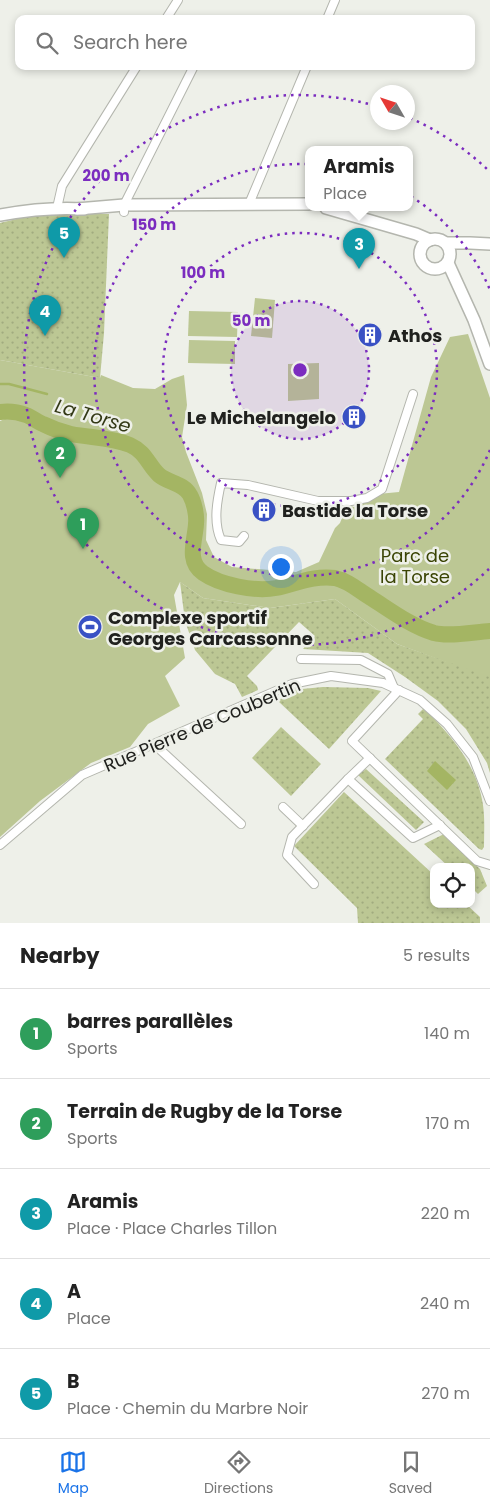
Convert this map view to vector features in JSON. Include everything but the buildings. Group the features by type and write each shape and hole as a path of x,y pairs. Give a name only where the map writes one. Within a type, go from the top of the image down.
{"street":[{"path":"169,15 178,0"},
{"path":"329,15 335,0"},
{"path":"57,208 62,186 134,70"},
{"path":"124,208 192,70"},
{"path":"249,204 305,70"},
{"path":"0,216 34,209 57,208 305,204"},
{"path":"336,211 416,234 430,240 441,240 446,244 450,249 446,262 461,288 490,364"},
{"path":"400,230 420,252 420,257 425,266 434,270 470,242"},
{"path":"420,252 430,240"},
{"path":"446,244 470,242 490,244"},
{"path":"244,536 239,542 221,540 218,532 217,504 221,483 248,485 318,501 351,502 368,498 382,489 413,394"},
{"path":"302,659 361,660 388,674 396,689 352,741 477,861 490,865"},
{"name":"Rue Pierre de Coubertin","path":"0,844 82,775 292,684 332,676 383,683 420,700 446,724 473,757 490,801"},
{"path":"154,744 241,824"},
{"path":"314,884 287,855 292,837 370,758"},
{"path":"348,779 413,838 440,826"},
{"path":"283,807 302,826"}],"green space":[{"path":"37,214 109,214 104,333 100,378 0,360 0,223"},
{"path":"255,298 275,300 272,338 251,336"},
{"path":"189,311 238,312 237,337 188,336"},
{"name":"Parc de la Torse","path":"468,334 490,398 490,692 446,662 397,644 335,599 270,608 203,598 180,582 174,595 185,658 165,676 180,706 148,724 130,747 91,763 40,801 0,837 0,421 7,418 0,418 0,360 100,378 101,375 133,388 155,389 172,379 184,375 187,405 182,437 202,493 207,514 206,540 214,557 232,567 296,572 319,562 335,528 340,523 347,505 354,507 378,494 399,492 431,377 450,337"},
{"path":"189,340 235,341 235,364 188,363"},
{"path":"319,363 319,399 288,401 288,364"},
{"path":"180,582 203,598 270,608 335,599 397,644 490,677 490,773 487,763 466,729 438,701 368,653 303,649 315,636 299,622 247,676 257,686 258,690 242,697 235,684 215,674 195,650 185,621"},
{"path":"323,687 368,688 381,691 329,749 278,701 291,690"},
{"path":"424,708 453,740 475,776 484,810 484,847 482,850 385,759 423,719 418,714"},
{"path":"281,727 321,764 291,796 252,758"},
{"path":"366,769 424,822 416,830 358,775"},
{"path":"344,792 430,871 430,908 470,908 480,917 480,923 358,923 357,908 294,846"},
{"path":"444,834 474,863 445,863 424,844"},
{"path":"475,864 480,869 487,886 478,894 475,891"}],"shaded area":[{"path":"435,761 456,780 447,790 427,771"}],"waterway":[{"path":"0,384 9,384 47,394"},
{"name":"La Torse","path":"0,412 23,414 60,431 116,440 140,451 159,475 184,488 190,495 196,517 193,557 198,568 210,577 228,584 258,589 276,588 312,579 335,578 349,584 393,613 425,630 440,634 490,631"}],"place":[{"name":"B","path":"64,258"},
{"name":"Aramis","path":"359,269"},
{"name":"Athos","path":"370,335"},
{"name":"A","path":"45,336"},
{"name":"Le Michelangelo","path":"354,417"},
{"name":"Terrain de Rugby de la Torse","path":"60,478"},
{"name":"Bastide la Torse","path":"264,510"},
{"name":"barres parallèles","path":"83,549"},
{"name":"Complexe sportif Georges Carcassonne","path":"90,627"}]}
